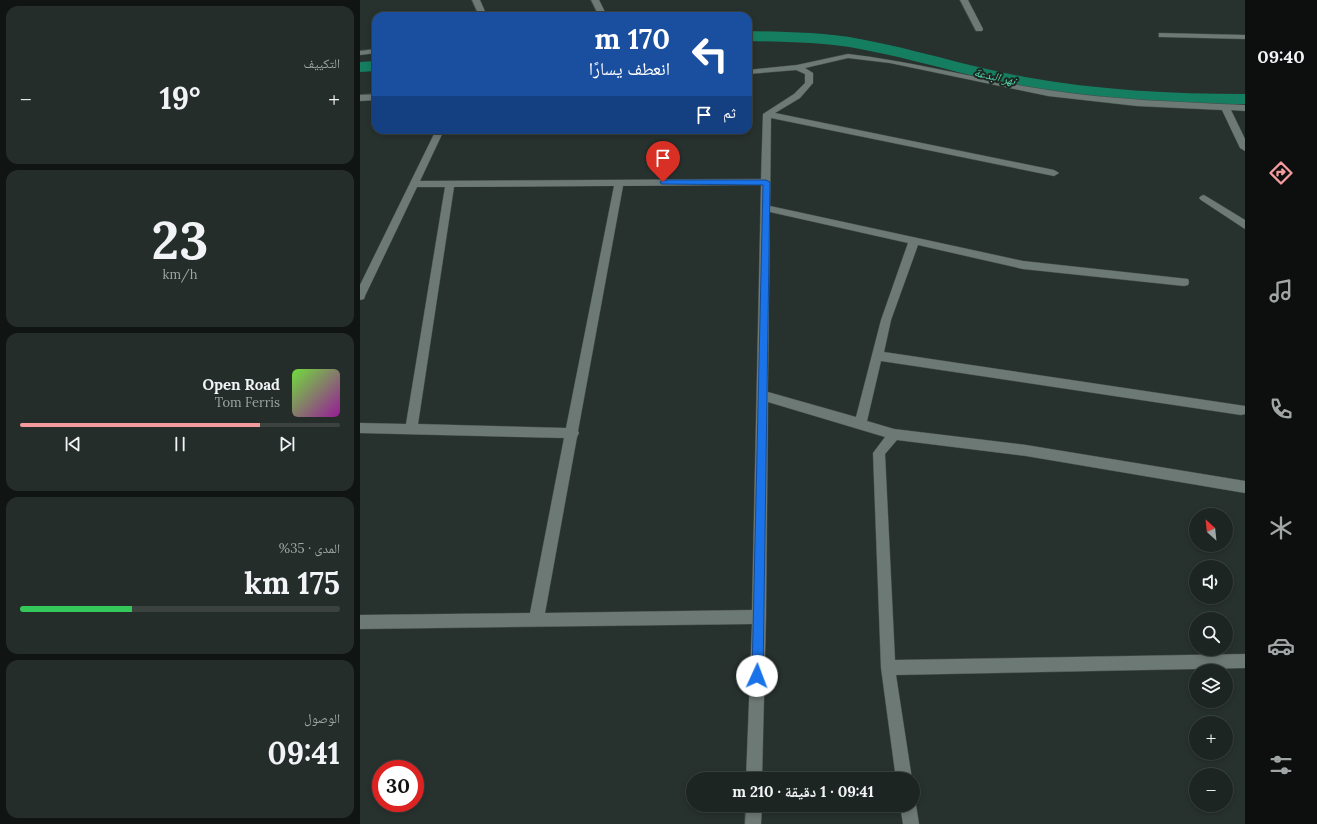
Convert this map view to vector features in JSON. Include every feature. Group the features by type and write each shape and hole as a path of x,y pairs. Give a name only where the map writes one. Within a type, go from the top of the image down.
{"street":[{"path":"476,0 481,12"},
{"path":"595,0 601,12"},
{"path":"964,0 979,29"},
{"path":"1162,35 1215,38 1245,37"},
{"path":"360,53 372,52"},
{"path":"752,72 797,67 848,56 890,61 1048,93 1137,103 1245,108"},
{"path":"767,114 797,96 809,83 809,73 797,67"},
{"path":"360,98 372,97"},
{"path":"1225,107 1245,148"},
{"path":"767,114 1054,173"},
{"path":"754,772 759,617 767,114"},
{"path":"360,296 438,134"},
{"path":"414,184 766,182"},
{"path":"536,620 619,183"},
{"path":"411,429 450,184"},
{"path":"1204,198 1245,224"},
{"path":"766,208 1023,266 1184,282"},
{"path":"860,424 886,320 914,242"},
{"path":"877,356 1241,410"},
{"path":"763,395 894,434 930,437 1033,452 1245,487"},
{"path":"360,428 572,433"},
{"path":"894,434 879,453 888,668 903,772"},
{"path":"360,622 759,617"},
{"path":"888,668 1245,661"},
{"path":"753,824 754,812"},
{"path":"909,812 911,824"}],"waterway":[{"name":"نهر البدعة","path":"752,36 832,40 860,44 1004,78 1080,91 1162,98 1245,99"},
{"name":"نهر البدعة","path":"360,67 372,66"}],"route":[{"path":"663,182 766,182 757,676"}]}
